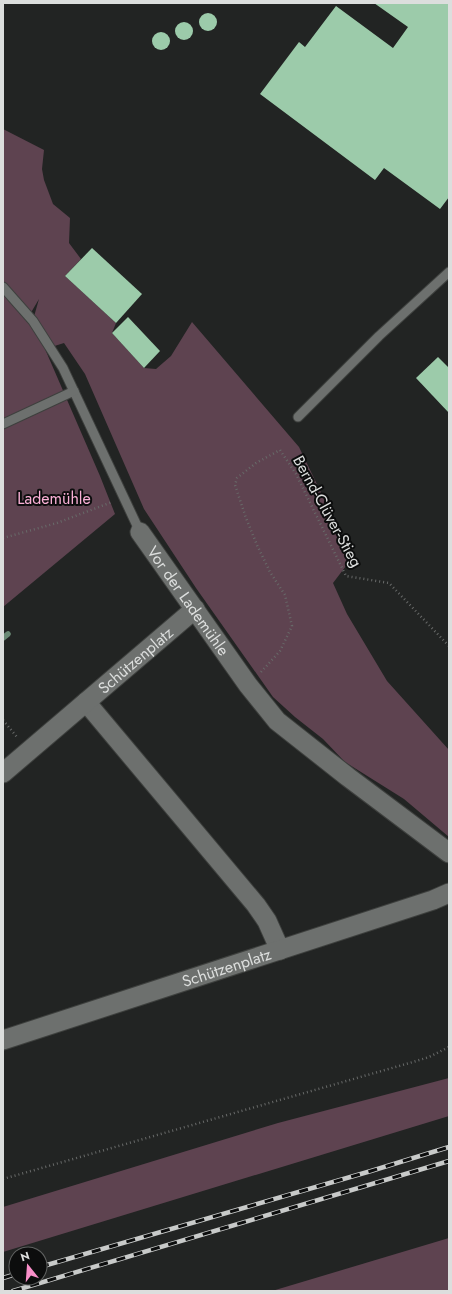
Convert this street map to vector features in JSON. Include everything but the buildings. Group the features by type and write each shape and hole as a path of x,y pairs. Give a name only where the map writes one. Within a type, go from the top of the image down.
{"street":[{"name":"Vor der Lademühle","path":"140,532 268,711 287,730 449,853"},
{"name":"Schützenplatz","path":"3,773 195,609"},
{"path":"86,702 256,905 267,921 280,950"},
{"name":"Schützenplatz","path":"3,1040 433,900 449,893"}],"lane":[{"path":"298,417 379,336 449,272"},
{"name":"Vor der Lademühle","path":"3,287 33,321 63,368 140,532"},
{"path":"3,424 74,391"}],"path":[{"name":"Bernd-Clüver-Stieg","path":"248,685 280,651 292,626 285,595 270,572 257,545 246,518 235,482 237,478 256,463 280,450 296,474 346,576 389,583 449,646"},
{"path":"3,538 57,523 124,498"},
{"path":"3,1179 413,1062 429,1057 449,1047"}],"green space":[{"name":"Lademühle","path":"3,129 44,150 42,169 44,180 53,204 70,218 69,243 81,259 65,276 116,323 112,333 144,368 156,369 171,356 192,322 299,447 353,559 333,583 347,614 387,681 449,750 449,837 404,799 345,762 323,739 273,697 196,588 144,509 85,374 64,343 45,349 115,514 3,607","holes":["39,299 33,320 26,321"]},
{"path":"449,1078 449,1116 23,1246 8,1246 8,1250 3,1252 3,1207 278,1123"},
{"path":"449,1238 449,1291 272,1291"}],"waterway":[{"path":"3,638 8,634"}],"railway":[{"path":"48,1265 449,1147"},
{"path":"13,1291 449,1161"},
{"path":"3,1278 8,1276"}]}
